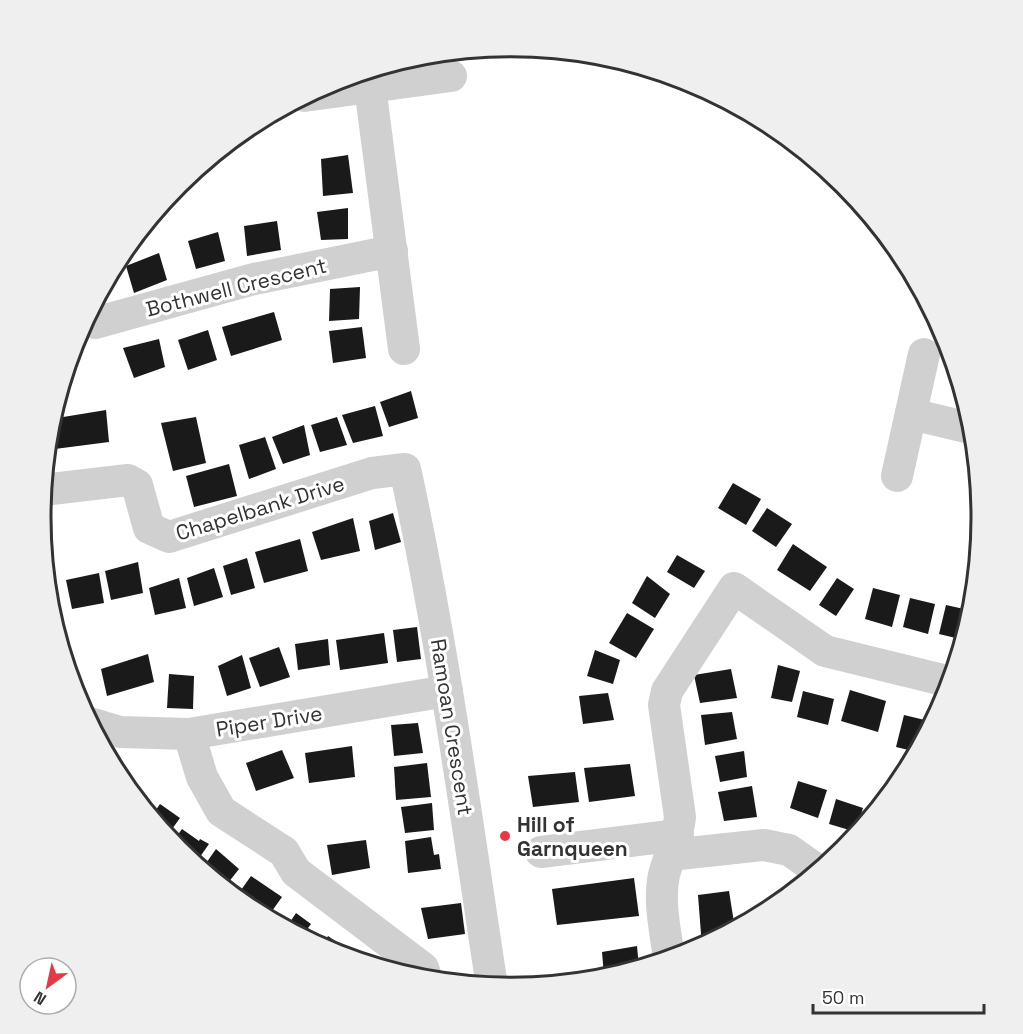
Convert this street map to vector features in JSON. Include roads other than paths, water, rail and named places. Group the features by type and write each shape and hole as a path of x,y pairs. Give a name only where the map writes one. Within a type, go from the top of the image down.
{"street":[{"path":"404,349 369,80 451,76"},
{"name":"Bothwell Crescent","path":"94,323 254,279 392,251"},
{"path":"897,476 924,354"},
{"path":"910,414 963,426"},
{"name":"Chapelbank Drive","path":"52,489 128,480 137,485 149,528 169,537 372,473 405,470"},
{"name":"Ramoan Crescent","path":"405,470 426,568 447,691 491,977"},
{"path":"668,950 662,896 664,877 680,817 665,722 667,691 734,588 825,651 942,680"},
{"name":"Piper Drive","path":"101,726 120,732 189,734 447,691"},
{"path":"189,734 202,777 221,811 284,852 296,872 423,969"},
{"path":"541,852 674,845 764,845 789,850 812,866"}],"place":[{"name":"Hill of Garnqueen","path":"505,836"}]}
